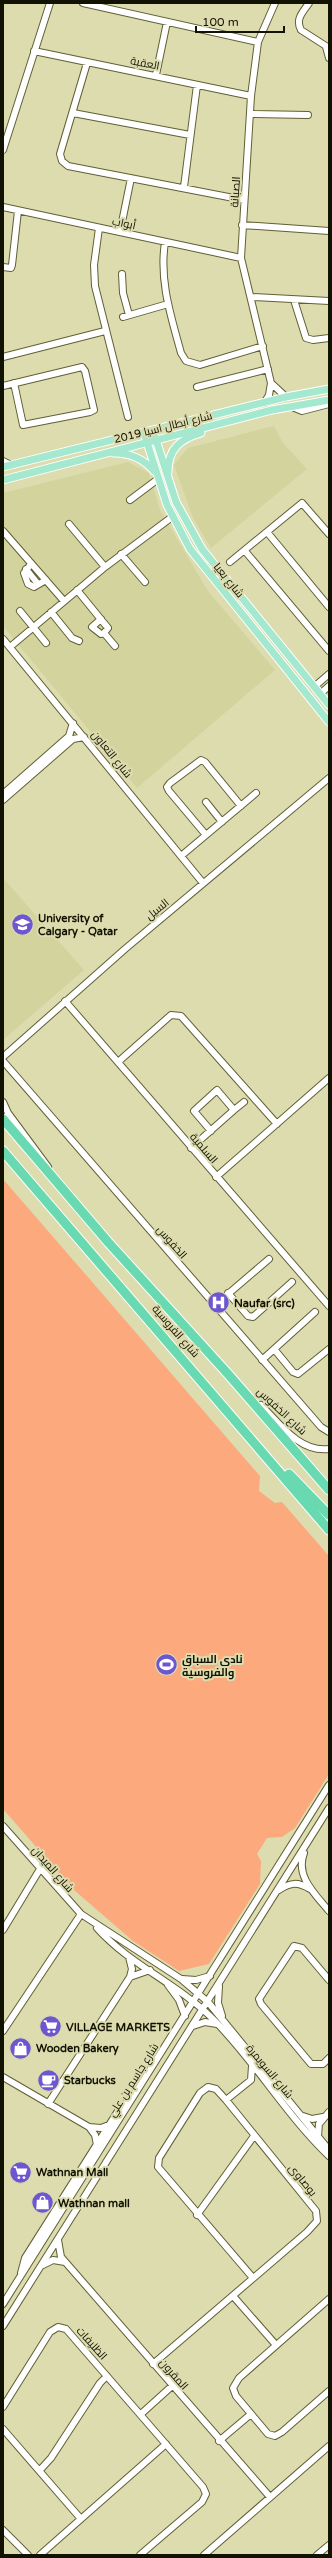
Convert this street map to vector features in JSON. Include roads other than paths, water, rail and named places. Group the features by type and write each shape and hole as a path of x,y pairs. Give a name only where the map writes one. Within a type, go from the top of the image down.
{"highway":[{"name":"شارع الفروسية","path":"3,1119 108,1242 228,1374 329,1490"},
{"name":"شارع الفروسية","path":"3,1151 329,1530"},
{"path":"263,1452 285,1469 329,1515"}],"main road":[{"name":"شارع أبطال اسيا 2019","path":"3,467 264,403 329,389"},
{"name":"شارع أبطال اسيا 2019","path":"3,480 272,410 329,400"},
{"path":"168,482 169,458 174,448 183,440 258,418 272,410"},
{"name":"شارع بعيا","path":"154,430 168,482 182,514 202,549 329,705"},
{"name":"شارع بعيا","path":"144,433 157,477 172,517 196,556 329,722"},
{"path":"104,453 125,454 138,458 147,463 157,477"}],"street":[{"path":"3,150 50,3"},
{"name":"الصبانة","path":"271,383 252,297 241,258 250,114 258,42 275,3"},
{"path":"309,3 300,17 299,26 301,30 328,47 329,58"},
{"path":"87,4 258,42"},
{"path":"156,74 167,22"},
{"name":"العقبة","path":"34,51 87,63 156,74 196,85 252,96"},
{"path":"87,63 60,154 62,161 68,166 184,187 244,200"},
{"path":"184,187 196,85"},
{"path":"73,113 190,135"},
{"path":"250,114 308,115"},
{"path":"120,232 131,178"},
{"name":"أبواب","path":"3,207 241,258"},
{"path":"3,267 11,268 12,265 18,211"},
{"path":"242,226 329,231"},
{"path":"99,228 93,277 105,331 128,417"},
{"path":"165,242 163,274 168,304 181,353 190,363 200,365 263,346"},
{"path":"122,274 126,316 168,304"},
{"path":"252,297 329,301"},
{"path":"294,300 306,338 314,340 329,338"},
{"path":"3,357 105,331"},
{"path":"3,386 14,383 82,367 85,371 94,410 23,425 14,383"},
{"path":"197,387 268,369"},
{"path":"271,383 286,398"},
{"path":"264,403 269,395 271,383"},
{"path":"292,407 302,411 329,404"},
{"path":"3,461 11,465"},
{"path":"130,500 157,477"},
{"path":"230,562 302,503 329,534"},
{"path":"10,648 50,612 121,554 172,517"},
{"path":"69,524 105,567"},
{"path":"3,531 64,601"},
{"path":"267,532 329,607"},
{"path":"245,551 329,651"},
{"path":"121,554 145,582"},
{"path":"31,564 26,569 38,584 46,580"},
{"path":"77,590 108,629 104,633"},
{"path":"20,611 46,643"},
{"path":"50,612 72,638 79,641"},
{"path":"101,619 92,627 101,634 104,633 114,646"},
{"name":"شارع التعاون","path":"4,642 73,723 203,883"},
{"path":"314,687 329,675"},
{"path":"320,694 329,686"},
{"path":"3,794 69,736 73,723"},
{"path":"3,800 73,739 84,737"},
{"path":"206,835 169,791 167,787 170,784 201,760 205,762 240,806"},
{"name":"السيل","path":"3,1056 65,1001 328,777"},
{"path":"181,856 256,793"},
{"path":"206,802 222,822"},
{"name":"السلمية","path":"65,1001 329,1306"},
{"path":"118,1062 171,1015 181,1016 277,1124"},
{"name":"الخفوس","path":"3,1061 214,1306 321,1427 329,1432"},
{"path":"216,1176 329,1078"},
{"path":"211,1131 194,1111 222,1086"},
{"path":"217,1090 234,1110"},
{"path":"3,1102 8,1113 42,1157 57,1182"},
{"path":"191,1148 244,1102"},
{"path":"214,1306 269,1258"},
{"path":"228,1293 248,1316 253,1316 292,1282"},
{"path":"262,1360 315,1312"},
{"path":"274,1349 293,1372 298,1374 329,1349"},
{"name":"شارع الخفوس","path":"228,1374 295,1439 307,1446 329,1449"},
{"name":"شارع جاسم بن علي","path":"3,2304 329,1786"},
{"name":"شارع جاسم بن علي","path":"3,2326 329,1808"},
{"name":"شارع الميدان","path":"3,1826 81,1914 181,1979 198,1994"},
{"path":"307,1844 301,1867 310,1889 329,1911"},
{"path":"3,1930 40,1869"},
{"path":"275,1892 287,1884 296,1883 310,1889"},
{"path":"3,2031 81,1914"},
{"name":"شارع الميدان","path":"92,1922 111,1943 129,1957 194,2001"},
{"path":"329,1980 302,1948 294,1946 259,1999 261,2004 311,2064 323,2064 329,2058"},
{"path":"48,2104 130,1977 132,1969 129,1957"},
{"path":"130,1977 150,1970"},
{"path":"181,1979 196,1980 210,1976"},
{"path":"165,1980 176,1995 185,2016"},
{"path":"192,2027 205,2022 222,2023 218,2003 219,1983"},
{"name":"شارع السويمرة","path":"198,1994 208,2002 264,2081 329,2156"},
{"name":"شارع السويمرة","path":"194,2001 203,2010 222,2023 302,2115 329,2150"},
{"path":"251,2080 252,2066"},
{"path":"3,2078 89,2127 95,2135 97,2145"},
{"path":"226,2100 251,2080 264,2081"},
{"name":"بوصاوى","path":"153,2364 313,2227 318,2216 226,2100 216,2089 208,2087 200,2093 158,2160 158,2167 161,2173 197,2215"},
{"path":"21,2275 25,2258 121,2107 133,2097"},
{"path":"318,2136 319,2124 323,2117 329,2112"},
{"path":"302,2115 312,2119 323,2117"},
{"path":"89,2127 101,2128 109,2125"},
{"path":"253,2278 197,2215 254,2136"},
{"name":"المقرون","path":"58,2240 59,2254 65,2262 219,2441 270,2497"},
{"path":"40,2267 53,2260 65,2262"},
{"path":"233,2296 276,2345"},
{"path":"329,2299 239,2378 233,2388 236,2396 268,2434 274,2436 282,2432 329,2391"},
{"name":"الظليفات","path":"3,2407 50,2332 58,2327 66,2329 203,2487 206,2494 202,2502 140,2555"},
{"path":"40,2470 51,2458 100,2383 107,2376"},
{"path":"141,2414 172,2386"},
{"path":"219,2441 251,2414"},
{"path":"3,2429 81,2518"},
{"path":"40,2555 166,2444"},
{"path":"204,2555 329,2446"},
{"path":"3,2530 28,2555"},
{"path":"318,2555 329,2545"}],"place":[{"name":"University of Calgary - Qatar","path":"23,924"},
{"name":"Naufar (src)","path":"218,1303"},
{"name":"نادي السباق والفروسية","path":"166,1665"},
{"name":"VILLAGE MARKETS","path":"51,2027"},
{"name":"Wooden Bakery","path":"21,2048"},
{"name":"Starbucks","path":"49,2080"},
{"name":"Wathnan Mall","path":"21,2172"},
{"name":"Wathnan mall","path":"43,2203"}]}
